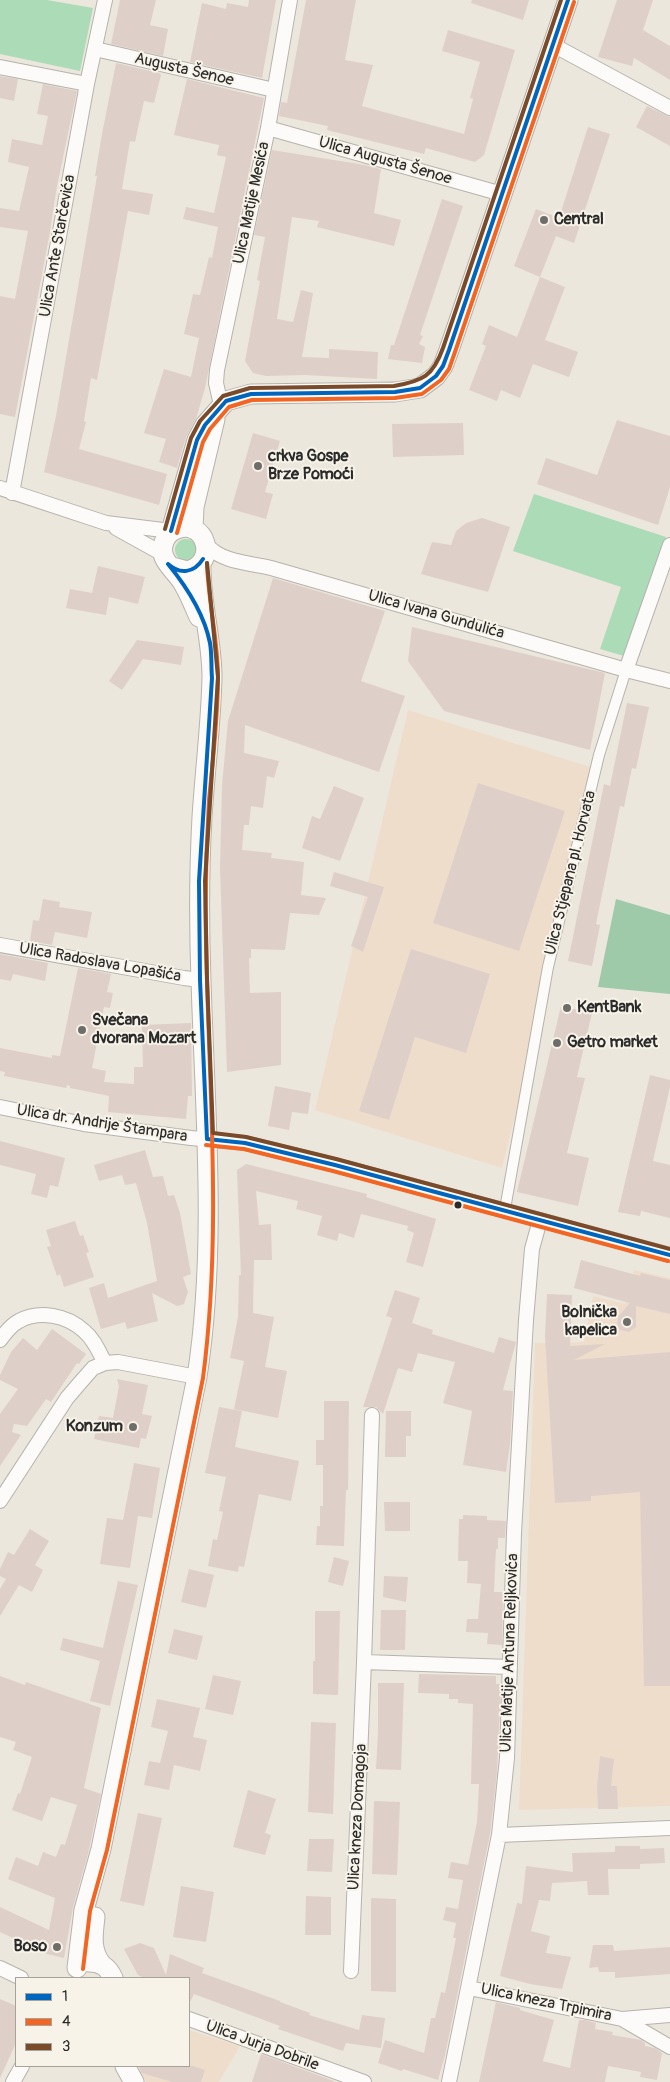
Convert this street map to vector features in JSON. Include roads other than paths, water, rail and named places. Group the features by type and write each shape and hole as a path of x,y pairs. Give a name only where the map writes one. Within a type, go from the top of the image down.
{"main road":[{"path":"209,638 184,585 168,561 164,542 171,531 198,440 205,425 219,408 233,398 251,394 395,392 420,388 429,383 443,366 568,0"},
{"name":"Ulica Matije Mesića","path":"193,529 194,506 219,408"},
{"path":"72,1975 84,1910 101,1849 197,1377 206,1315 207,1139 200,980 199,880 212,678 209,638 202,596 201,564 206,544 203,538 193,529 186,527 171,531"},
{"path":"168,561 187,571 201,564"},
{"path":"101,1849 93,1940 95,1953 110,1975"},
{"path":"72,1975 89,1962 110,1975"}],"street":[{"name":"Ulica Ante Starčevića","path":"6,490 105,0"},
{"name":"Ulica Matije Mesića","path":"219,408 216,383 217,370 268,128 290,0"},
{"path":"552,45 670,108"},
{"name":"Augusta Šenoe","path":"95,49 274,90"},
{"path":"0,67 87,84"},
{"name":"Ulica Augusta Šenoe","path":"268,128 502,194"},
{"path":"6,490 106,523 171,531"},
{"path":"106,523 168,561"},
{"name":"Ulica Ivana Gundulića","path":"206,544 211,550 227,558 280,570 626,670 670,680"},
{"name":"Ulica Stjepana pl. Horvata","path":"505,1209 548,968 600,755 626,670 670,545"},
{"name":"Ulica Radoslava Lopašića","path":"0,945 200,980"},
{"name":"Ulica dr. Andrije Štampara","path":"0,1107 84,1124 245,1143 505,1209 670,1255"},
{"name":"Ulica Matije Antuna Reljkovića","path":"449,2082 470,1988 499,1835 507,1758 514,1533 526,1320 532,1249 540,1220"},
{"path":"0,1340 8,1329 19,1321 38,1316 52,1315 84,1330 96,1346 105,1363"},
{"path":"0,1502 67,1398 93,1368 105,1363 118,1362 197,1377"},
{"name":"Ulica kneza Domagoja","path":"351,1971 372,1415"},
{"path":"364,1662 510,1667"},
{"path":"499,1835 670,1828"},
{"path":"0,1968 19,1977"},
{"name":"Ulica kneza Trpimira","path":"470,1988 622,2019 670,2015"},
{"name":"Ulica kneza Trpimira","path":"622,2019 670,2047"},
{"name":"Ulica Jurja Dobrile","path":"190,2020 364,2082"},
{"path":"13,2082 21,2067"}],"place":[{"name":"Central","path":"544,220"},
{"name":"crkva Gospe Brze Pomoći","path":"258,466"},
{"name":"KentBank","path":"567,1008"},
{"name":"Svečana dvorana Mozart","path":"82,1030"},
{"name":"Getro market","path":"557,1043"},
{"name":"Bolnička kapelica","path":"627,1322"},
{"name":"Konzum","path":"133,1427"},
{"name":"Boso","path":"57,1947"}]}
